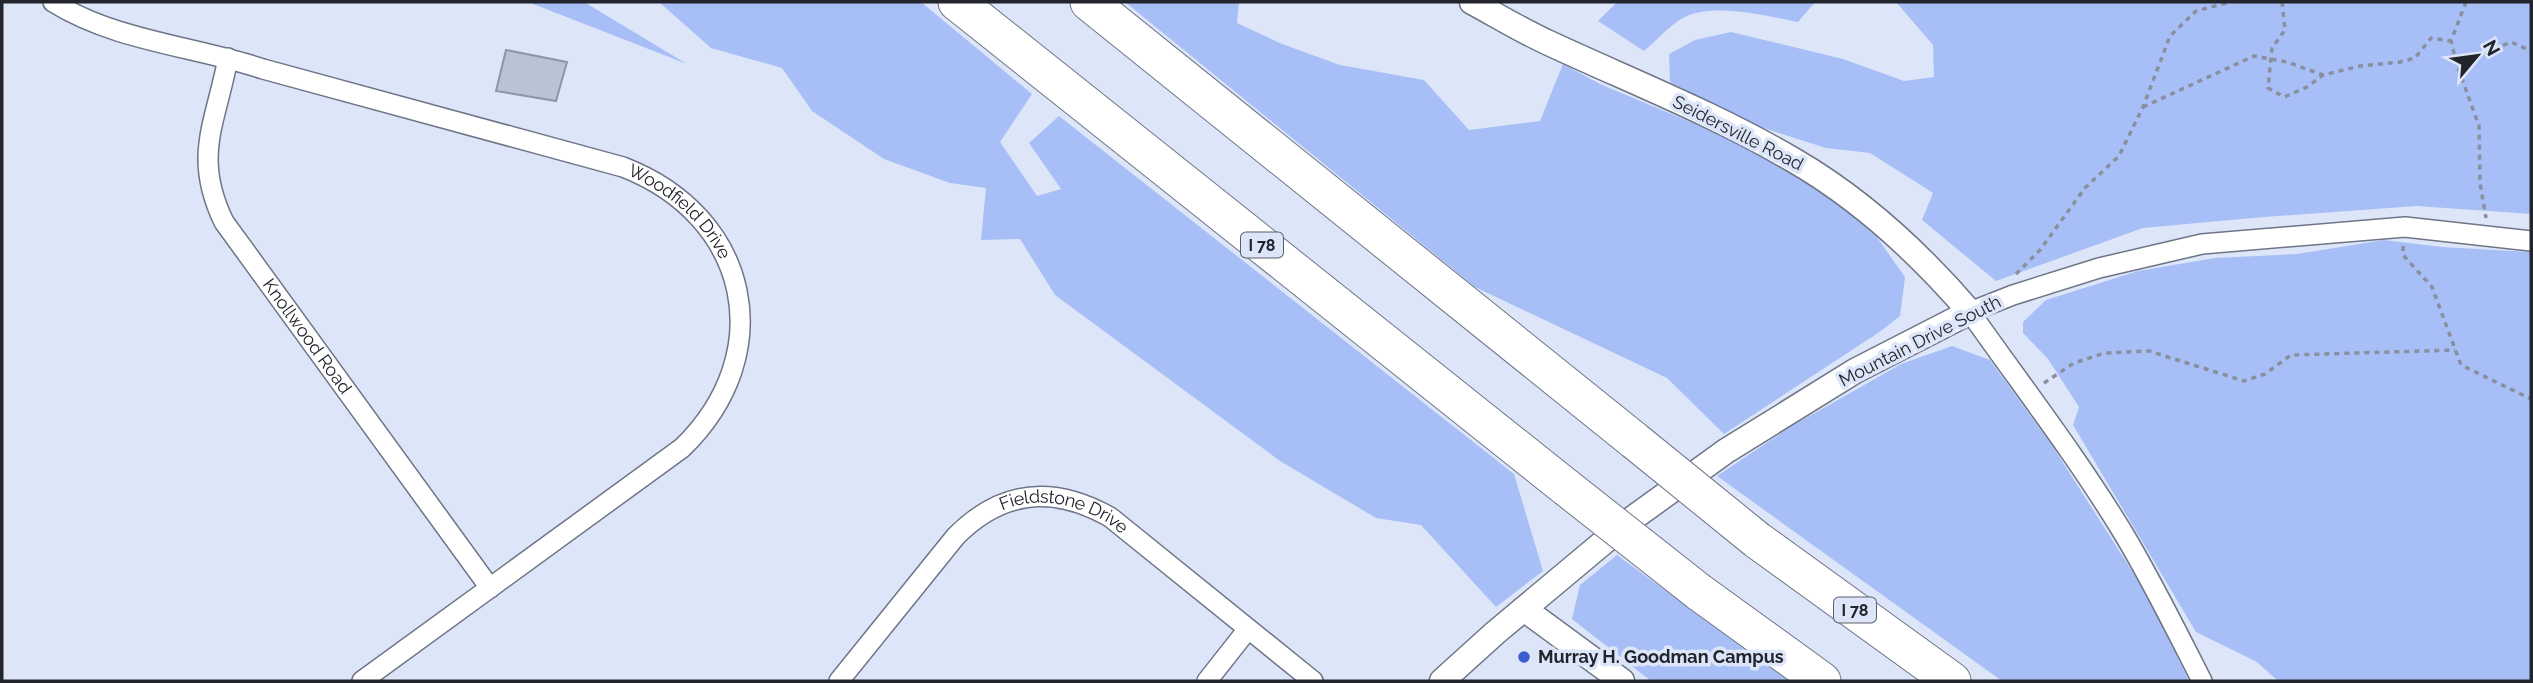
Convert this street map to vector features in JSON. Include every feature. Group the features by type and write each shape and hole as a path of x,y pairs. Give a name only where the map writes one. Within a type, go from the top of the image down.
{"highway":[{"name":"I 78","path":"957,2 1699,592 1822,681"},
{"name":"I 78","path":"1089,2 1757,540 1952,681"}],"street":[{"name":"Woodfield Drive","path":"53,2 76,16 148,39 228,58 623,167 649,177 690,206 725,256 737,295 739,333 732,374 698,432 682,448 362,681"},
{"name":"Seidersville Road","path":"1472,2 1548,43 1726,124 1796,161 1851,199 1884,226 1918,256 1970,313"},
{"name":"Knollwood Road","path":"228,58 221,95 210,129 207,164 210,187 220,214 241,248 490,588"},
{"name":"Mountain Drive South","path":"1442,681 1629,520 1736,445 1855,371 1970,313 2013,295 2099,268 2202,243 2404,227 2488,234 2531,241"},
{"path":"1970,313 2123,533 2172,618 2202,681"},
{"name":"Fieldstone Drive","path":"839,681 956,536 986,511 1000,503 1020,499 1065,498 1088,505 1110,517 1313,681"},
{"path":"1524,609 1622,681"},
{"path":"1207,681 1248,629"}],"path":[{"path":"2013,295 2013,278 2040,250 2085,188 2119,156 2143,107 2170,36 2196,11 2230,2"},
{"path":"2282,2 2285,30 2273,48 2268,88 2284,97 2323,75 2360,66 2415,58 2431,38 2451,41"},
{"path":"2466,2 2451,41 2456,65 2479,125 2480,183 2488,234"},
{"path":"2456,65 2511,42 2531,51"},
{"path":"2143,107 2254,56 2287,62 2323,75"},
{"path":"2404,227 2403,255 2432,287 2461,365 2531,399"},
{"path":"2028,394 2074,363 2105,353 2149,351 2244,381 2265,374 2291,355 2455,349"}],"shaded area":[{"path":"528,2 584,2 687,64"},
{"path":"659,2 921,2 1032,94 1000,142 1037,196 1061,189 1029,143 1059,116 1514,474 1543,571 1496,607 1421,525 1376,518 1280,461 1055,295 1020,239 981,240 986,188 950,183 884,159 812,111 782,68 711,48"},
{"path":"1125,2 1239,2 1237,23 1282,44 1340,65 1424,80 1469,130 1540,121 1563,64 1600,84 1745,145 1823,191 1876,236 1905,277 1900,316 1724,434 1667,378 1475,287"},
{"path":"1617,2 1815,2 1798,22 1723,10 1693,14 1676,22 1644,51 1598,21"},
{"path":"1896,2 2531,2 2531,214 2417,206 2143,228 1996,281 1922,220 1933,193 1870,153 1826,148 1757,126 1670,82 1669,54 1695,40 1731,32 1843,59 1904,81 1934,77 1933,45"},
{"path":"2384,240 2442,247 2531,252 2531,681 2278,681 2257,662 2196,632 2073,425 2079,407 2048,359 2023,333 2023,322 2046,300 2138,271 2215,258 2297,254"},
{"path":"1952,346 1990,360 2053,447 2153,604 2189,681 2002,681 1717,476 1792,426 1901,364"},
{"path":"1617,555 1789,681 1651,681 1572,619 1580,585"}],"building":[{"path":"506,50 567,62 556,101 496,91"}],"place":[{"name":"Murray H. Goodman Campus","path":"1524,657"}]}
